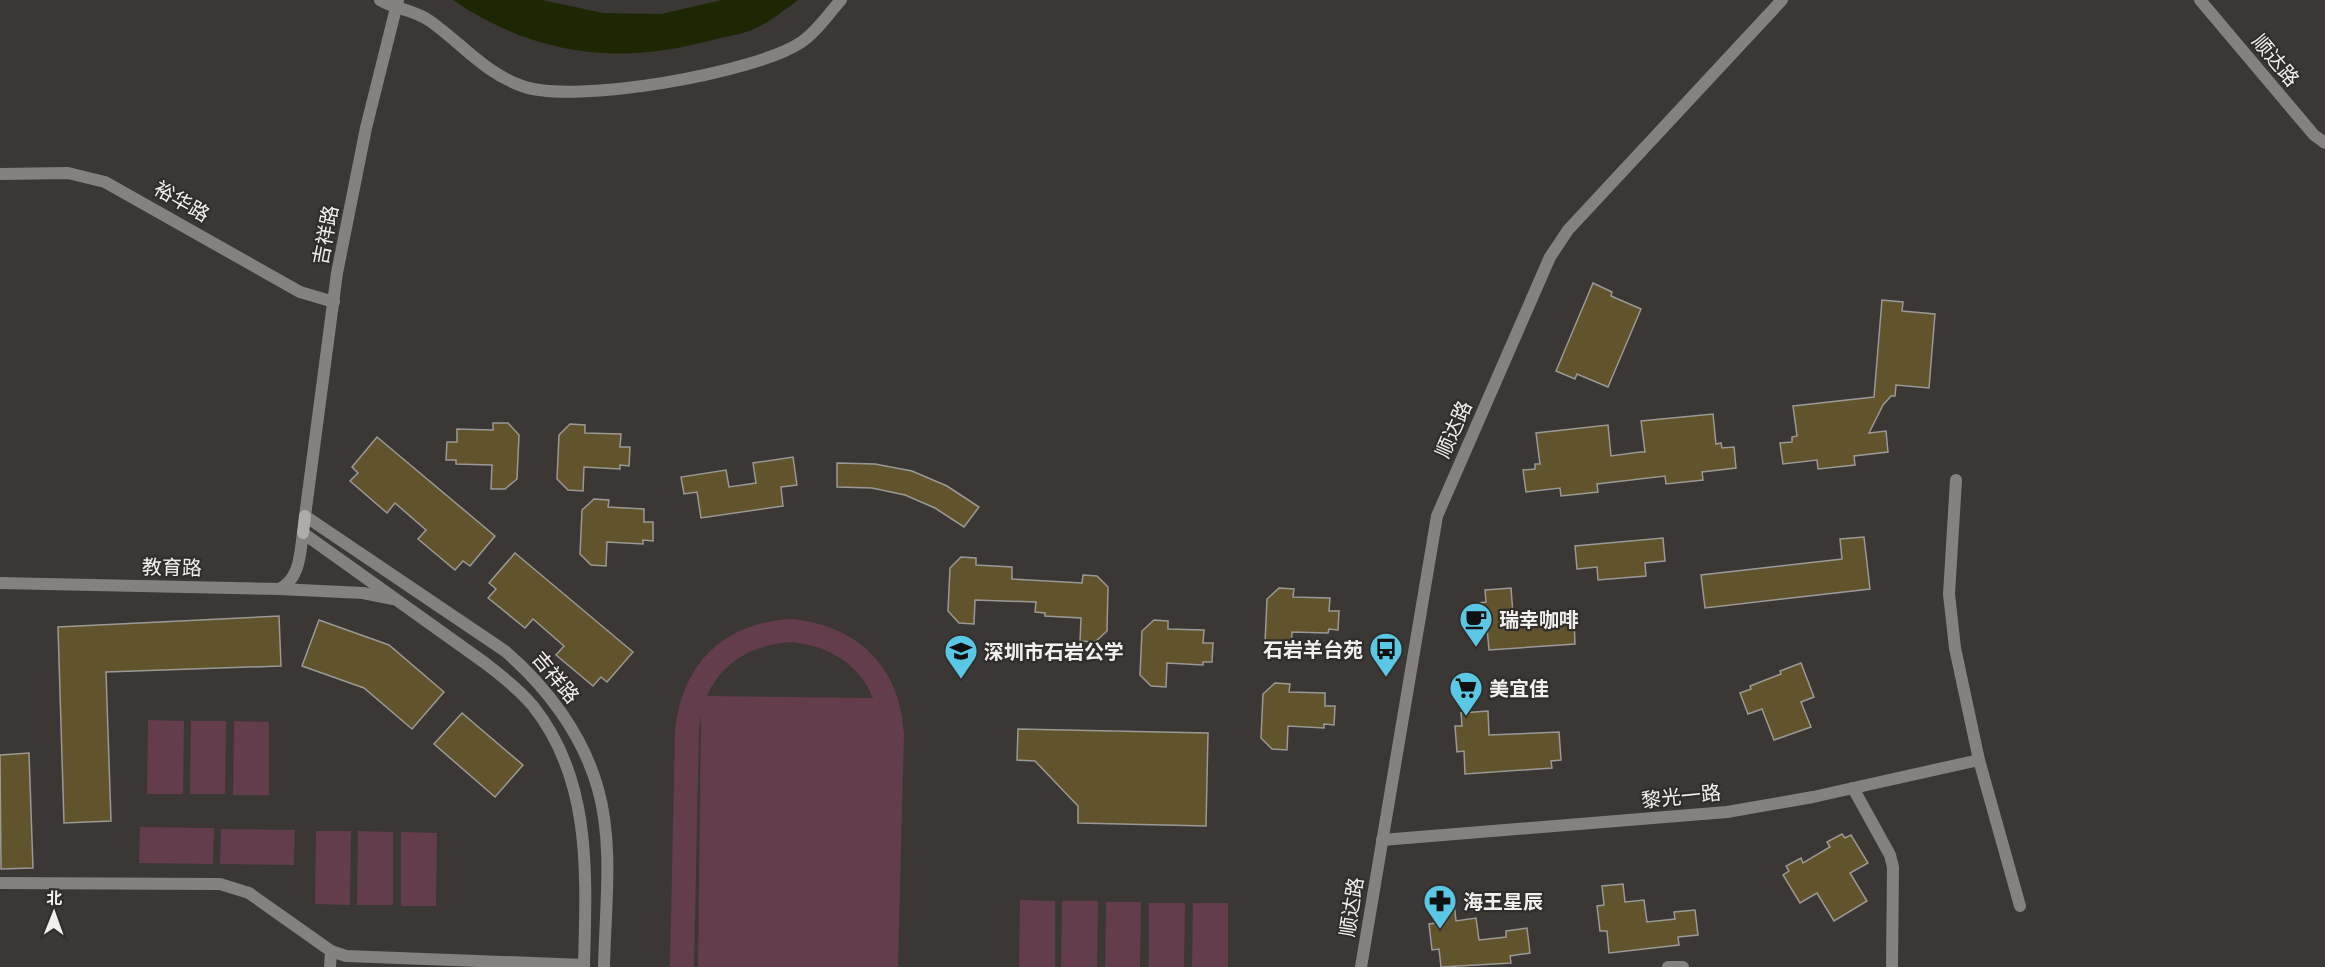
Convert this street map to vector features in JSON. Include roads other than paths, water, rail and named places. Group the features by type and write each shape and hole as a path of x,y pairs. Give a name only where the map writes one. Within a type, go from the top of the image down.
{"main road":[{"name":"吉祥路","path":"303,533 305,516"}],"street":[{"path":"380,0 396,4 422,16 489,70 525,87 552,91 609,89 676,81 750,65 782,53 802,42 841,0"},
{"name":"顺达路","path":"1361,967 1437,516 1550,257 1568,230 1782,0"},
{"name":"顺达路","path":"2200,0 2314,135 2325,143"},
{"name":"吉祥路","path":"396,4 354,187 334,302 305,516 505,651 531,672 552,698 588,760 599,790 605,838 604,967"},
{"name":"裕华路","path":"0,174 68,173 105,182 300,292 334,302"},
{"path":"1956,480 1949,594 1955,648 1979,760 2020,906"},
{"path":"279,589 286,586 296,570 303,533"},
{"name":"吉祥路","path":"303,533 511,683 533,707 549,732 577,798 583,829 584,966"},
{"name":"教育路","path":"0,583 279,589 363,593 397,600"},
{"name":"黎光一路","path":"1382,840 1727,812 1853,788 1979,760"},
{"path":"1853,788 1890,855 1893,867 1892,967"},
{"path":"0,883 199,883 236,887 249,893 331,951 364,959 584,966"},
{"path":"330,967 331,951"},
{"path":"1668,967 1683,967"}],"place":[{"name":"瑞幸咖啡","path":"1476,648"},
{"name":"石岩羊台苑","path":"1386,678"},
{"name":"深圳市石岩公学","path":"961,680"},
{"name":"美宜佳","path":"1466,717"},
{"name":"海王星辰","path":"1440,930"}]}
